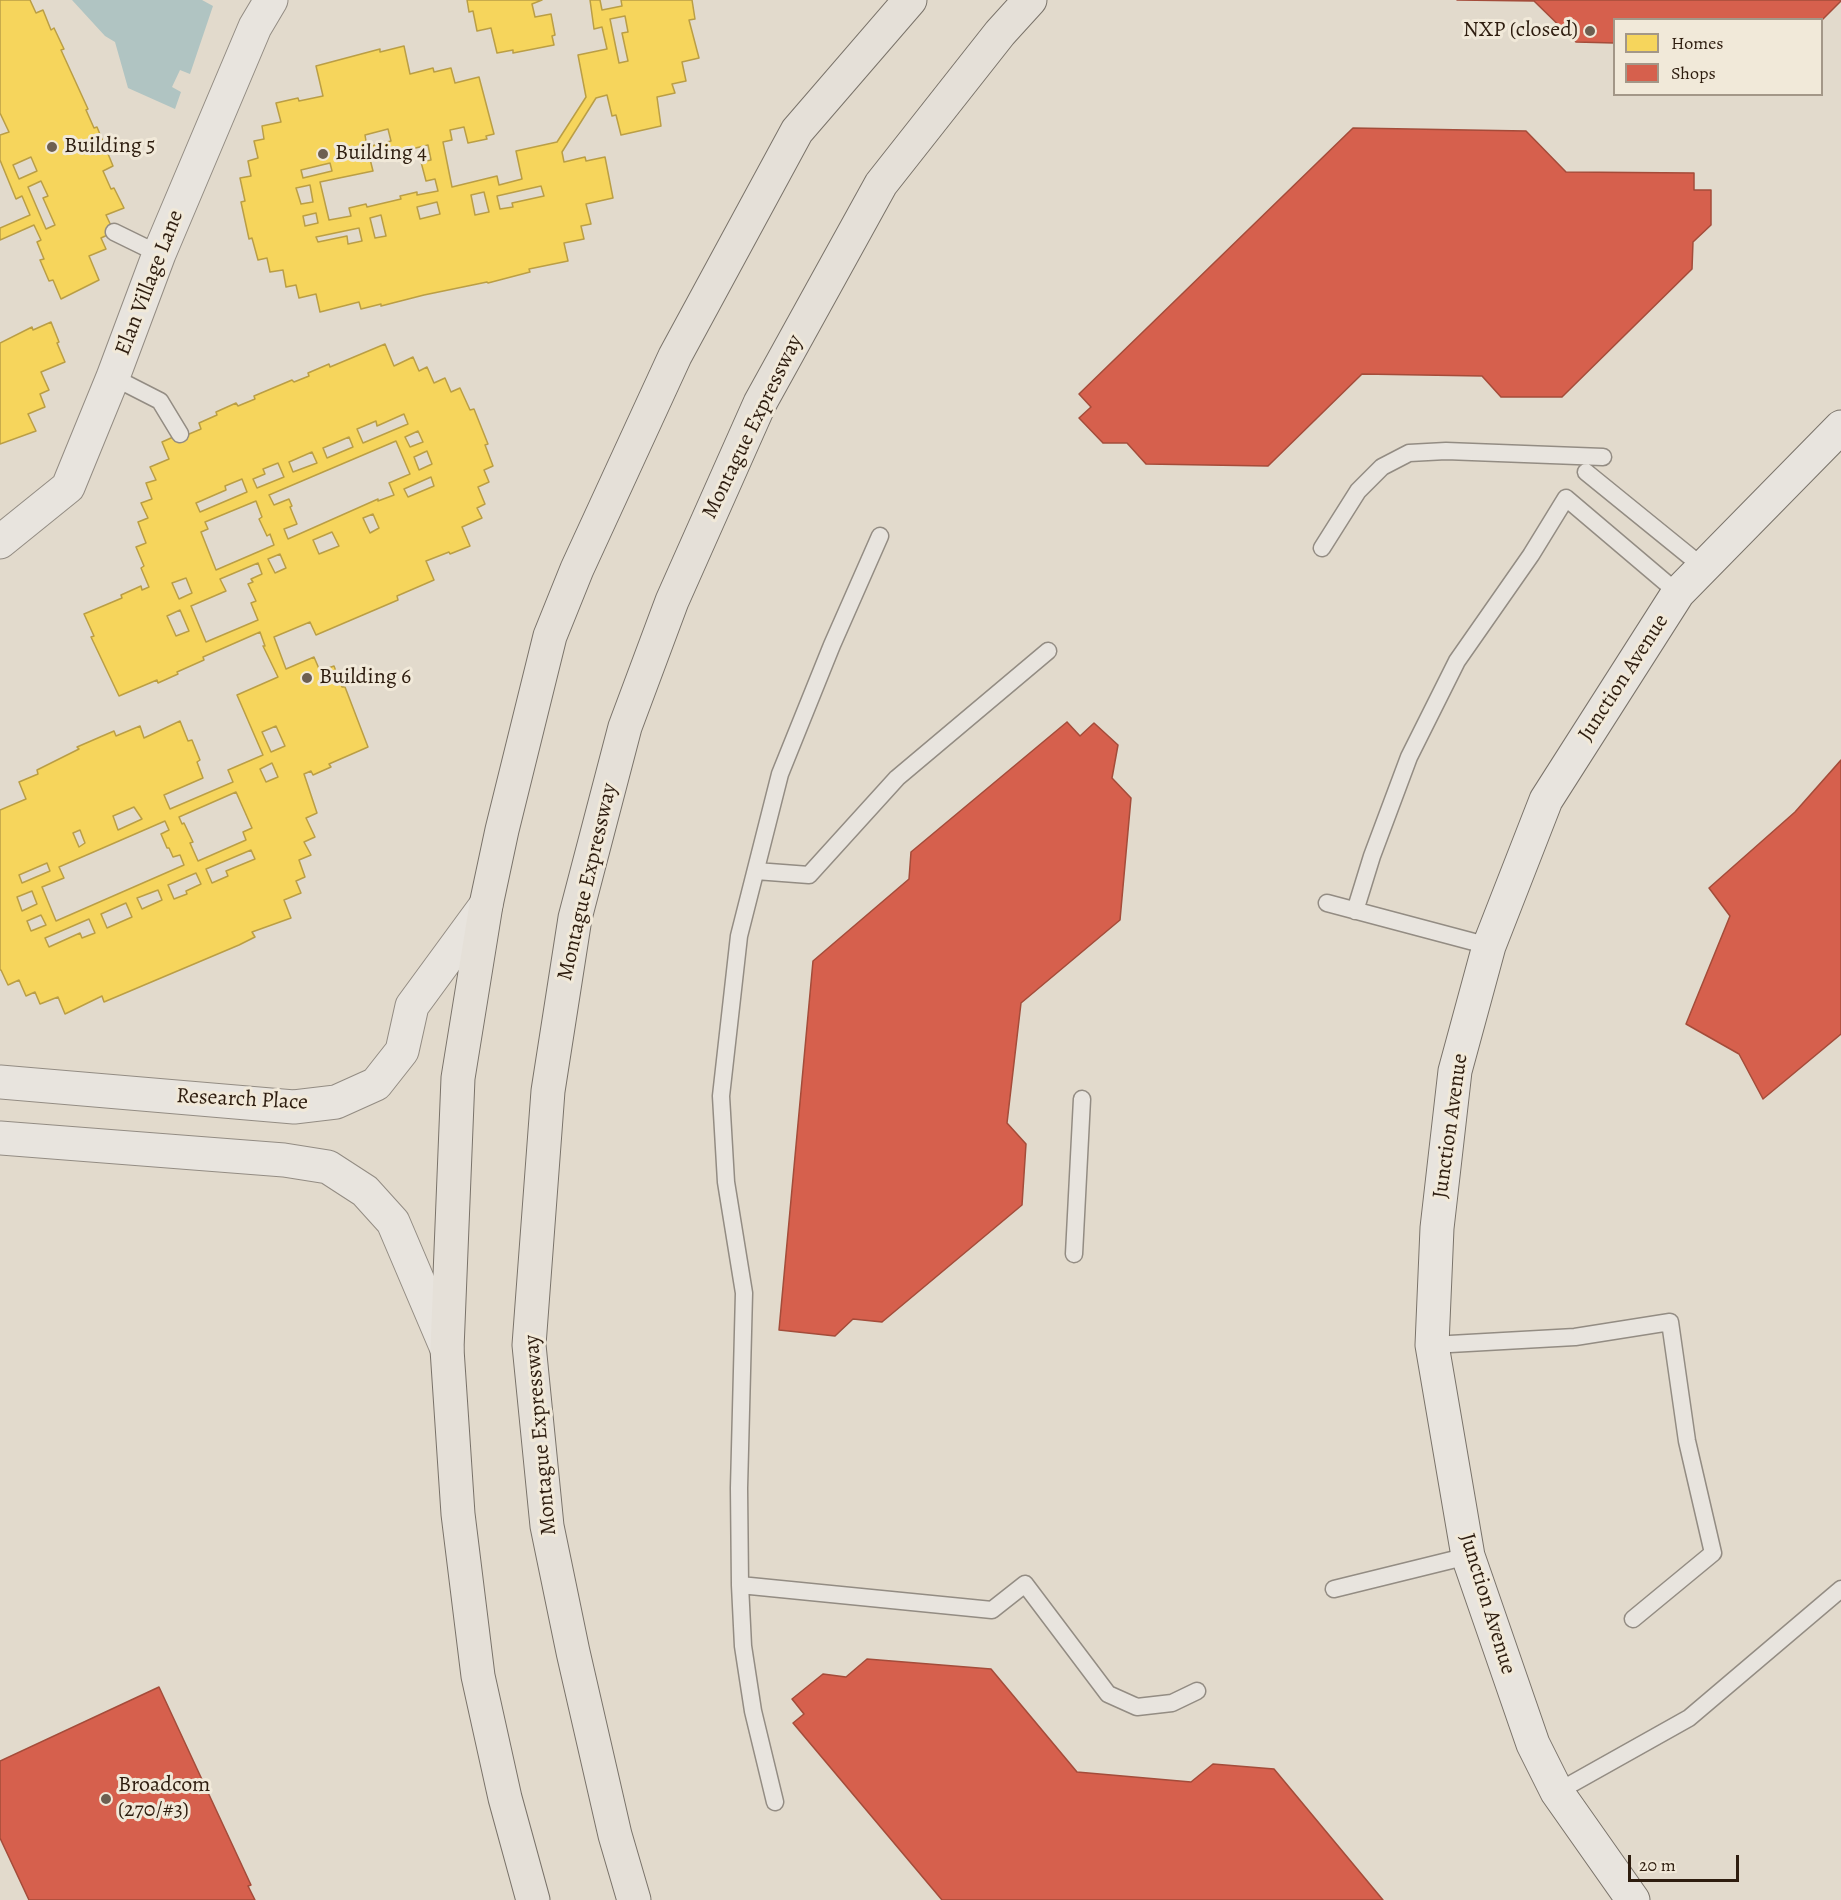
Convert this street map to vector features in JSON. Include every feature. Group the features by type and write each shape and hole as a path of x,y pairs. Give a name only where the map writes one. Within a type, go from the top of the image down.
{"highway":[{"path":"533,1900 505,1798 478,1676 458,1514 447,1349 458,1078 486,905 550,636 577,569 675,356 797,131 910,0"},
{"name":"Montague Expressway","path":"634,1900 612,1823 547,1526 529,1345 548,1091 575,918 625,727 672,601 760,403 881,184 1000,33 1030,0"}],"street":[{"name":"Elan Village Lane","path":"0,542 68,487 113,377 159,254 255,27 271,0"},
{"name":"Junction Avenue","path":"1633,1900 1557,1792 1533,1744 1468,1556 1432,1345 1437,1228 1455,1071 1489,946 1546,800 1678,593 1841,427"},
{"name":"Research Place","path":"0,1082 294,1107 336,1102 376,1084 402,1051 412,1006 486,905"},
{"path":"0,1138 284,1160 328,1167 365,1191 393,1221 447,1349"}],"lane":[{"path":"114,232 159,254"},
{"path":"113,377 160,401 180,434"},
{"path":"1322,548 1358,491 1382,467 1409,453 1446,451 1603,457"},
{"path":"1586,472 1703,567"},
{"path":"1355,911 1372,856 1409,757 1457,661 1531,555 1566,498 1678,593"},
{"path":"775,1802 753,1711 743,1646 739,1488 744,1293 726,1182 720,1096 739,936 780,774 832,645 880,536"},
{"path":"756,871 809,875 897,778 1048,651"},
{"path":"1327,903 1489,946"},
{"path":"1074,1254 1082,1099"},
{"path":"1432,1345 1575,1337 1670,1322 1687,1441 1713,1553 1632,1619"},
{"path":"1334,1590 1468,1556"},
{"path":"740,1585 992,1610 1026,1584 1108,1694 1137,1707 1172,1703 1197,1691"},
{"path":"1557,1792 1689,1718 1841,1589"}],"shaded area":[{"path":"72,0 202,0 213,6 190,74 180,70 172,87 181,92 175,109 128,88 115,42 105,36"}],"building: Homes":[{"name":"Building 5","path":"0,0 30,0 36,13 43,10 51,30 54,28 64,49 61,50 88,109 86,110 94,128 97,127 113,166 103,171 111,189 114,188 124,208 106,215 114,232 101,238 106,249 89,256 99,280 61,299 53,280 49,281 40,260 44,259 37,242 41,240 34,225 0,240 0,228 30,215 22,196 16,199 0,160 0,135 9,132 0,113","holes":["31,157 37,171 19,179 13,165","41,181 48,196 43,198 55,225 46,229 28,187"]},
{"path":"467,0 542,0 532,4 535,17 551,14 555,35 552,36 554,45 513,53 513,50 497,53 491,28 477,31 473,11 469,12"},
{"name":"Building 4","path":"590,0 600,0 602,10 622,6 621,0 692,0 695,19 689,20 699,58 682,62 686,81 672,84 675,93 657,97 661,126 621,135 616,115 612,116 607,95 596,98 562,152 564,162 585,157 586,161 605,157 613,198 586,204 591,224 581,226 584,239 564,243 568,261 529,269 530,272 488,283 381,306 381,304 361,309 359,302 320,312 316,294 299,298 296,285 286,287 283,270 270,272 267,258 258,260 252,238 249,239 241,202 245,201 240,178 251,176 248,161 258,158 254,141 264,139 262,126 281,122 276,103 323,96 316,66 380,49 380,52 404,46 410,74 433,68 434,72 451,68 455,83 479,77 494,134 486,136 487,139 468,143 464,127 450,130 452,140 443,142 452,187 497,176 499,185 522,179 516,151 557,142 586,97 578,55 607,49 602,27 594,29","holes":["625,16 628,32 622,33 628,61 619,63 610,19","388,129 391,141 367,147 365,135","428,145 431,160 421,162 426,181 435,179 438,191 417,195 417,192 400,196 401,199 367,207 366,204 349,208 351,216 329,220 320,182 373,171 370,159","330,163 332,171 303,178 301,170","310,185 313,202 301,204 296,188","541,186 544,196 512,203 513,207 500,209 497,196","484,192 489,212 475,215 471,195","437,202 440,214 420,219 417,207","316,213 318,223 305,226 303,216","381,215 386,236 375,238 370,218","359,228 362,241 348,244 347,236 318,242 316,237"]},
{"path":"51,322 65,362 41,372 49,390 40,394 45,407 28,414 36,431 0,444 0,343 32,327 33,330"},
{"name":"Building 6","path":"385,344 394,366 413,357 419,371 427,367 434,383 445,378 451,392 460,388 470,410 474,409 488,444 485,445 493,466 484,470 489,482 478,487 485,504 477,508 482,518 462,527 470,546 426,561 434,580 397,596 398,600 316,635 310,622 274,637 286,669 314,657 320,671 334,666 342,687 345,687 368,747 329,764 331,767 313,775 311,771 304,774 317,813 306,818 315,837 304,842 311,855 299,860 305,877 296,881 301,893 284,900 291,918 252,932 255,937 239,945 104,1002 102,996 65,1014 58,997 40,1004 35,992 26,996 19,980 8,985 0,970 0,810 26,799 19,782 38,774 37,770 79,749 77,747 114,731 116,736 140,726 144,738 180,721 188,741 192,740 200,760 197,762 203,778 164,795 170,809 233,782 228,770 263,755 237,695 278,677 263,646 265,646 260,632 203,657 204,660 177,672 178,674 119,696 91,637 94,636 84,614 122,598 121,595 141,586 142,590 149,587 136,547 146,543 138,522 148,518 141,503 152,499 146,483 156,480 150,467 169,459 162,442 180,434 182,437 201,429 199,423 217,415 216,412 236,403 238,406 255,399 254,396 292,380 294,382 309,376 308,373 329,364 330,367","holes":["404,414 408,424 363,443 357,429 376,421 377,426","418,431 423,442 410,447 405,437","349,437 353,447 327,458 323,448","396,441 410,474 389,483 394,495 378,501 378,499 288,539 284,529 297,524 290,507 292,506 289,499 274,505 269,495","427,451 432,464 419,470 414,457","312,452 317,463 293,472 289,462","278,463 284,477 257,488 253,479 265,474 263,469","431,477 434,486 408,497 404,489","242,479 247,492 200,512 196,503 226,490 225,486","256,501 262,517 259,519 267,536 270,534 274,545 216,570 201,532 208,529 205,522","373,514 379,528 370,533 363,518","332,532 339,546 319,554 313,540","280,554 286,568 275,573 268,559","258,563 262,574 251,579 253,582 248,584 256,601 251,603 258,620 206,642 191,606 226,591 220,579","186,578 192,593 179,599 172,583","180,610 189,631 176,636 167,616","276,726 285,746 271,752 262,732","272,763 278,777 266,782 260,769","236,792 252,828 243,832 246,840 198,861 190,843 193,842 179,817","134,807 142,819 118,830 113,816","165,821 169,830 161,834 167,848 173,857 180,855 184,865 56,921 42,887 64,878 59,867","80,830 85,843 79,847 73,833","251,850 255,859 226,871 228,876 212,883 206,869","47,863 50,871 22,883 19,875","196,873 201,884 186,891 187,894 174,899 168,885","158,890 162,900 142,909 137,898","32,891 37,904 22,911 17,897","126,903 132,917 107,928 101,914","41,915 46,925 31,931 27,921","89,919 95,933 82,938 80,933 49,947 45,938"]}],"building: Shops":[{"name":"NXP (closed)","path":"1457,0 1841,0 1823,19 1613,18 1613,43 1576,42 1534,1"},
{"path":"1353,128 1526,131 1566,172 1694,173 1694,190 1711,190 1711,225 1693,242 1692,269 1562,397 1501,397 1482,376 1362,374 1268,466 1146,464 1127,443 1103,443 1079,418 1091,407 1079,394"},
{"path":"1067,722 1080,736 1094,723 1118,745 1112,778 1131,798 1120,920 1021,1003 1007,1123 1026,1144 1022,1205 882,1322 853,1319 835,1336 779,1330 813,961 909,879 911,852"},
{"path":"1841,760 1841,1034 1763,1099 1739,1054 1686,1024 1730,916 1709,888 1795,812"},
{"path":"867,1659 991,1669 1077,1772 1191,1782 1213,1764 1274,1769 1383,1900 942,1900 793,1723 804,1714 792,1699 823,1674 846,1677"},
{"name":"Broadcom (270/#3)","path":"159,1687 251,1885 248,1886 255,1900 29,1900 0,1838 0,1761"}],"place":[{"name":"NXP (closed)","path":"1590,31"},
{"name":"Building 5","path":"52,147"},
{"name":"Building 4","path":"323,154"},
{"name":"Building 6","path":"307,678"},
{"name":"Broadcom (270/#3)","path":"106,1799"}]}
